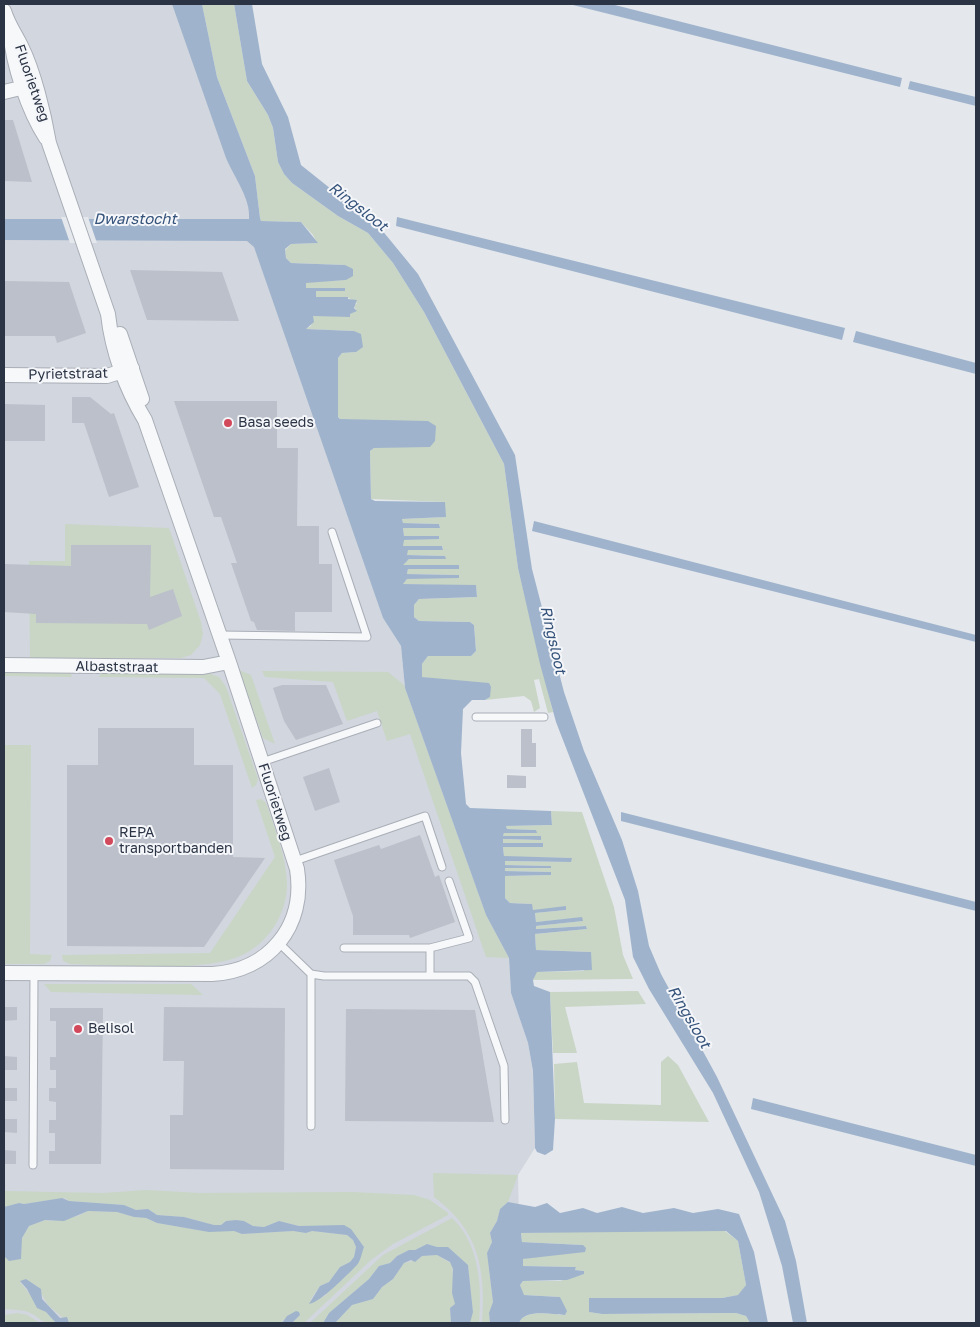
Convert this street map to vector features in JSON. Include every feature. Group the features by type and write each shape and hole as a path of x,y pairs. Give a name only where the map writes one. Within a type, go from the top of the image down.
{"street":[{"name":"Fluorietweg","path":"4,11 9,26 21,47 29,86 45,117 49,143 108,314 118,330 127,370 142,401 144,420 229,662 295,861 299,879 296,910 279,943 259,961 225,974 4,973"},
{"path":"4,92 29,86"},
{"name":"Pyrietstraat","path":"4,375 107,376 127,370"},
{"name":"Albaststraat","path":"4,666 203,667 229,662"}],"lane":[{"path":"219,635 367,637 332,532"},
{"path":"476,717 544,717"},
{"path":"262,762 377,723"},
{"path":"295,861 424,816 442,867"},
{"path":"344,948 430,948 469,938 449,881"},
{"path":"279,943 311,974 324,976 469,976 476,982 504,1066 505,1120"},
{"path":"430,948 430,976"},
{"path":"33,1165 34,973"},
{"path":"311,974 311,1126"}],"shaded area":[{"path":"4,4 183,4 383,618 401,646 405,688 486,915 509,958 511,993 528,1043 533,1071 535,1148 518,1175 521,1323 4,1323"}],"green space":[{"path":"202,4 234,4 247,81 268,115 273,128 278,162 284,174 292,183 338,216 368,233 393,263 424,312 504,464 518,568 553,712 548,713 539,679 534,680 540,708 534,712 531,701 524,696 485,700 490,697 443,680 422,677 422,664 428,656 471,656 476,651 474,625 470,622 419,621 414,617 414,605 419,599 477,597 476,586 402,584 407,579 459,575 407,574 408,569 458,569 458,565 402,565 409,559 445,556 407,555 407,550 443,549 442,546 403,546 403,540 439,538 439,536 404,536 403,528 440,528 439,524 403,523 402,519 445,517 445,502 371,499 370,451 374,448 338,417 338,358 342,353 356,352 354,331 305,329 311,326 313,316 350,314 356,310 354,306 357,303 347,297 315,297 316,291 345,291 344,288 306,288 306,282 346,280 345,265 291,263 286,258 285,250 291,244 317,243 313,235 301,222 261,221 255,176 217,77"},
{"path":"65,524 169,528 201,622 203,634 200,645 191,655 181,658 30,658 29,561 65,561"},
{"path":"239,670 251,675 275,744 263,738"},
{"path":"262,671 388,672 404,685 486,915 509,958 486,957 410,734 387,741 377,711 347,721 333,682 265,677"},
{"path":"4,672 70,672 72,677 4,676"},
{"path":"101,673 208,673 219,677 226,687 258,779 256,785 252,788 220,694 204,678 99,677"},
{"path":"4,745 31,745 30,954 52,955 50,961 44,964 4,964"},
{"path":"261,799 266,803 280,843 285,863 287,884 284,906 280,917 259,944 240,956 203,965 157,967 70,964 63,961 62,955 210,953 275,857 256,800"},
{"path":"551,811 582,812 614,907 623,955 633,979 533,980 536,972 584,971 591,952 536,950 535,934 587,929 586,926 535,929 536,926 582,921 582,918 536,922 535,913 566,910 533,910 531,904 510,903 505,898 505,876 550,875 550,872 505,871 505,868 550,868 550,866 505,865 504,861 571,862 571,858 504,857 503,847 542,847 543,843 502,843 503,839 541,840 541,836 503,836 504,833 536,833 536,830 507,829 506,826 552,825"},
{"path":"44,984 191,984 203,995 51,992"},
{"path":"638,991 646,1004 565,1007 577,1053 553,1053 550,992"},
{"path":"668,1056 678,1065 709,1122 555,1119 554,1064 577,1062 584,1103 661,1105 661,1062"},
{"path":"433,1173 518,1175 508,1202 500,1209 497,1221 490,1233 492,1242 487,1253 493,1302 489,1314 490,1323 482,1323 483,1286 476,1252 470,1237 461,1223 434,1197"},
{"path":"146,1190 200,1193 352,1192 414,1195 430,1200 448,1213 448,1215 393,1244 371,1260 304,1323 292,1323 300,1315 283,1320 282,1323 69,1323 48,1305 37,1286 32,1285 26,1279 20,1282 35,1301 36,1306 46,1312 56,1323 42,1321 25,1311 4,1309 4,1256 7,1259 22,1251 20,1245 29,1226 45,1220 52,1221 78,1216 88,1211 117,1212 146,1218 157,1223 204,1231 234,1231 243,1234 293,1231 306,1233 312,1231 347,1235 353,1240 356,1247 354,1257 350,1262 340,1267 329,1282 320,1286 310,1300 325,1296 335,1284 341,1281 357,1264 364,1246 340,1226 299,1226 279,1221 264,1227 253,1226 244,1221 226,1221 221,1225 214,1225 184,1217 157,1215 148,1209 136,1210 124,1205 69,1201 65,1198 24,1204 19,1203 4,1207 4,1191 103,1193"},
{"path":"452,1218 468,1240 474,1253 480,1295 479,1323 469,1322 473,1312 468,1265 448,1247 437,1247 427,1244 415,1250 409,1250 397,1256 390,1263 379,1266 369,1279 329,1313 323,1323 310,1323 383,1255"},
{"path":"725,1231 738,1241 746,1285 739,1295 722,1298 590,1312 602,1314 736,1313 746,1316 750,1323 519,1323 527,1315 565,1315 560,1297 523,1295 520,1285 523,1281 560,1281 584,1274 584,1271 575,1270 576,1267 523,1266 523,1259 583,1245 522,1242 521,1233"},
{"path":"437,1255 452,1264 455,1304 450,1308 451,1323 335,1323 352,1305 373,1299 382,1287 393,1279 404,1263 418,1260 422,1256"},
{"path":"18,1313 27,1315 40,1323 4,1323 4,1315"}],"water":[{"name":"Dwarstocht","path":"172,4 202,4 217,77 255,176 261,221 301,222 318,243 291,244 285,249 286,258 291,263 345,265 353,269 353,276 346,280 306,283 306,288 345,288 345,291 316,291 316,297 348,297 348,299 357,300 354,308 357,311 350,314 350,317 313,316 314,322 306,329 354,331 361,334 363,347 356,352 342,353 338,358 338,417 340,419 428,421 436,426 435,441 430,447 374,448 370,451 371,499 375,501 445,502 446,517 402,519 403,523 439,524 440,528 403,528 404,536 439,536 439,539 404,540 403,546 442,546 443,550 408,550 407,555 445,556 446,559 409,559 403,565 459,565 459,569 408,569 407,574 459,575 459,578 407,579 403,584 476,585 477,597 419,599 414,605 414,617 419,621 470,622 474,625 476,651 471,656 428,656 422,664 422,677 489,683 491,687 490,697 485,700 472,700 463,709 461,753 466,804 470,808 551,811 552,825 506,826 507,829 536,830 537,833 504,833 503,836 541,836 541,840 503,839 503,843 543,843 543,847 503,847 504,856 572,858 571,862 505,861 505,865 551,866 551,868 505,868 505,871 551,872 551,875 505,876 505,898 510,903 532,904 533,910 566,906 566,910 535,913 536,922 582,917 583,921 536,926 536,929 586,926 587,929 535,934 536,950 591,952 592,970 537,972 533,980 534,986 550,992 555,1119 553,1150 545,1155 537,1152 535,1148 533,1071 528,1043 511,993 509,958 486,915 405,688 401,646 383,618 254,247 247,241 4,240 4,219 249,219 245,196 226,158"},
{"path":"234,4 252,4 262,64 288,117 301,165 381,229 418,274 515,455 532,569 564,692 584,751 622,840 638,891 649,946 661,974 717,1077 785,1221 796,1261 807,1323 793,1323 782,1266 759,1192 713,1093 649,989 633,957 625,900 556,722 540,664 518,568 504,464 424,312 393,263 368,233 338,216 292,183 284,174 278,162 273,128 268,115 247,81"},
{"path":"569,4 611,4 902,78 900,87"},
{"path":"910,81 976,97 976,106 908,89"},
{"path":"397,217 845,328 842,340 396,226"},
{"path":"856,331 976,363 976,374 853,342"},
{"path":"534,521 976,635 976,642 532,531"},
{"path":"621,812 976,902 976,911 621,821"},
{"path":"753,1098 976,1155 976,1166 751,1109"},
{"path":"62,1198 69,1201 124,1205 136,1210 148,1209 157,1215 184,1217 214,1225 221,1225 226,1221 236,1220 244,1221 253,1226 264,1227 279,1221 299,1226 344,1225 351,1229 364,1247 357,1265 327,1293 309,1304 320,1286 329,1282 340,1267 350,1262 354,1257 356,1247 353,1240 347,1235 312,1231 306,1233 293,1231 242,1234 234,1231 209,1232 157,1223 146,1218 117,1212 88,1211 64,1221 45,1220 29,1226 22,1238 21,1259 9,1261 4,1256 4,1207 19,1203 24,1204"},
{"path":"508,1202 535,1207 547,1203 560,1213 583,1208 597,1213 622,1207 643,1213 674,1208 693,1213 718,1209 739,1214 754,1252 768,1323 750,1323 746,1316 736,1313 602,1314 589,1312 589,1298 722,1298 738,1295 746,1285 738,1241 726,1231 521,1233 522,1242 583,1245 586,1248 585,1252 523,1259 523,1266 576,1267 575,1270 584,1271 584,1274 567,1280 523,1281 520,1285 524,1295 560,1297 567,1311 565,1315 533,1314 522,1318 519,1323 490,1323 489,1313 493,1302 487,1253 492,1242 490,1233 497,1221 500,1209"},
{"path":"427,1244 437,1247 448,1247 468,1265 473,1312 470,1323 451,1323 450,1308 455,1304 452,1293 453,1269 450,1262 437,1255 422,1256 415,1262 411,1260 404,1263 393,1279 382,1287 373,1299 352,1305 335,1323 323,1323 329,1313 369,1279 379,1266 390,1263 397,1256 409,1250 415,1250"},
{"path":"26,1279 41,1289 42,1299 60,1318 67,1317 69,1323 56,1323 46,1312 37,1308 27,1289 20,1281"},
{"path":"296,1311 300,1315 292,1323 282,1323 287,1316"}],"pier":[{"path":"61,217 88,217 97,243 70,243"}],"building":[{"path":"4,120 13,120 32,182 4,181"},
{"path":"130,270 222,272 239,321 147,320"},
{"path":"4,281 69,282 86,333 57,343 55,336 4,336"},
{"path":"72,397 90,397 111,414 114,413 139,487 109,497 84,423 72,423"},
{"path":"174,401 277,401 277,448 298,448 297,526 319,526 319,564 332,564 332,612 295,612 295,631 257,630 254,622 251,621 231,563 237,563 221,517 214,517"},
{"path":"4,404 45,405 45,441 4,441"},
{"path":"71,545 151,545 150,597 173,589 182,616 149,630 147,624 36,623 36,614 4,612 4,564 71,566"},
{"path":"282,685 326,685 343,724 296,740 284,721 273,688"},
{"path":"98,728 194,728 194,765 233,765 233,857 265,858 204,947 67,946 67,765 98,765"},
{"path":"521,729 532,729 532,743 536,743 536,767 521,767"},
{"path":"329,768 340,802 315,811 303,777"},
{"path":"507,775 526,776 526,788 507,788"},
{"path":"420,835 435,877 439,875 455,922 410,938 409,935 353,935 353,916 334,860 379,845 381,849"},
{"path":"4,1007 17,1007 17,1020 4,1021"},
{"path":"164,1007 285,1008 284,1170 170,1169 170,1115 183,1115 184,1061 163,1061"},
{"path":"50,1008 103,1008 101,1164 49,1164 49,1151 55,1151 55,1133 49,1133 49,1120 56,1120 56,1102 49,1101 49,1088 56,1088 56,1070 50,1070 50,1057 56,1057 56,1021 50,1021"},
{"path":"346,1009 475,1010 494,1122 345,1121"},
{"path":"4,1056 17,1057 17,1070 4,1070"},
{"path":"4,1088 17,1088 17,1101 4,1101"},
{"path":"4,1119 17,1119 17,1133 4,1132"},
{"path":"4,1150 16,1151 16,1164 4,1164"}],"place":[{"name":"Basa seeds","path":"228,423"},
{"name":"REPA transportbanden","path":"109,841"},
{"name":"Belisol","path":"78,1029"}],"water label":[{"name":"Ringsloot","path":"358,207"},
{"name":"Ringsloot","path":"553,640"},
{"name":"Ringsloot","path":"689,1017"}]}
